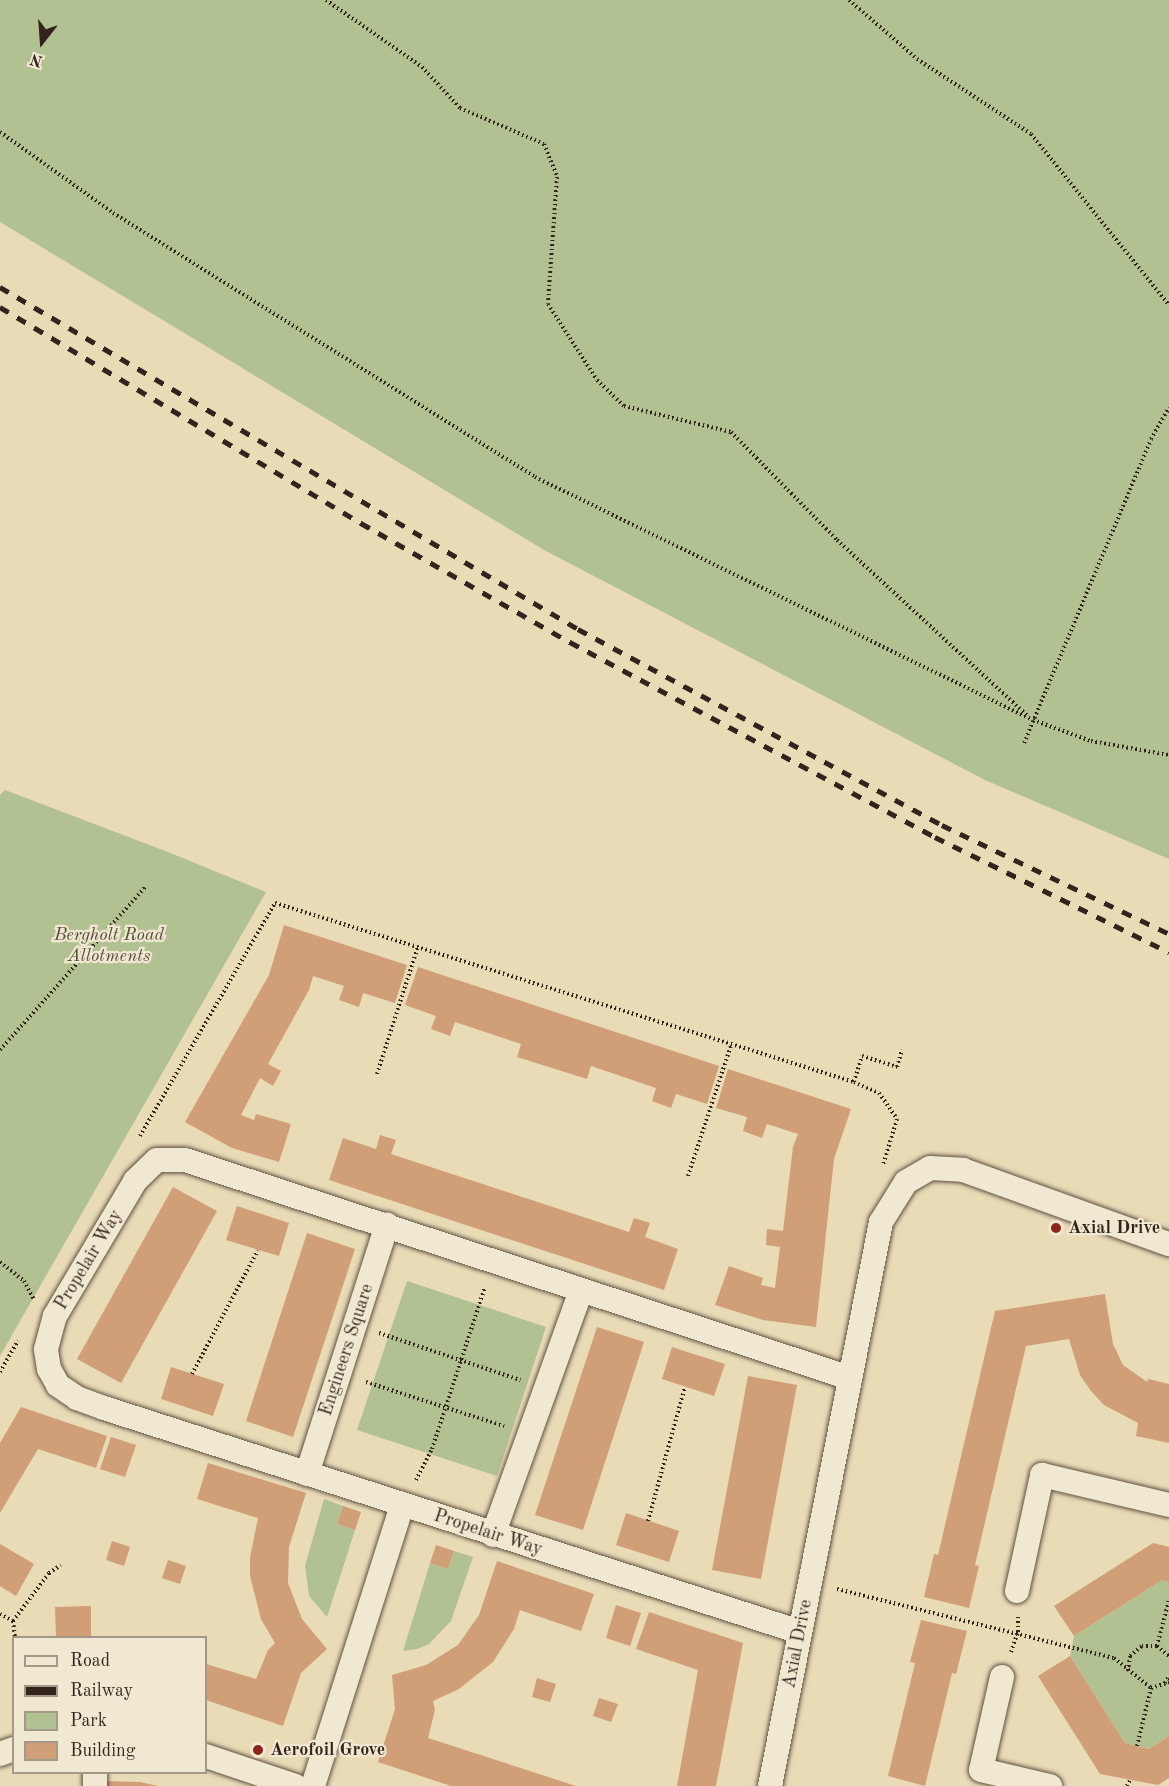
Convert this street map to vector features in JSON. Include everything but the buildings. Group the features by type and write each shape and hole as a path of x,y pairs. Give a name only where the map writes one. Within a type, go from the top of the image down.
{"street":[{"name":"Propelair Way","path":"800,1632 76,1398 58,1385 48,1369 46,1349 55,1316 135,1181 157,1160 185,1160 850,1378"},
{"name":"Axial Drive","path":"770,1786 880,1222 906,1182 930,1168 963,1170 1169,1244"},
{"name":"Engineers Square","path":"307,1474 387,1226"},
{"path":"493,1534 531,1435 581,1290"},
{"path":"1017,1592 1042,1475 1169,1505"},
{"path":"313,1786 402,1505"},
{"path":"1002,1677 981,1770 1050,1786"},
{"path":"207,1756 295,1786"}],"path":[{"path":"326,0 422,67 460,108 544,144 557,177 548,304 597,380 624,406 731,432 837,540 1033,720"},
{"path":"849,0 917,59 1031,134 1169,305"},
{"path":"0,132 113,213 535,477 1033,720 1091,741 1169,755"},
{"path":"1024,743 1151,439 1169,408"},
{"path":"0,1050 145,887"},
{"path":"137,1141 275,903 854,1082 879,1093 897,1119 881,1174"},
{"path":"377,1074 418,946"},
{"path":"688,1176 731,1045"},
{"path":"854,1082 862,1056 897,1067 902,1050"},
{"path":"192,1374 258,1250"},
{"path":"402,1505 430,1454 494,1261"},
{"path":"0,1262 24,1281 38,1308 55,1316"},
{"path":"355,1325 546,1389"},
{"path":"340,1373 531,1435"},
{"path":"648,1521 685,1387"},
{"path":"15,1636 13,1621 49,1573 61,1565"},
{"path":"810,1582 1018,1632 1114,1658 1151,1688"},
{"path":"1002,1677 1018,1632 1017,1592"},
{"path":"1157,1646 1169,1600"},
{"path":"0,1614 13,1621"},
{"path":"1128,1671 1130,1656 1142,1646 1157,1646 1169,1656"},
{"path":"1151,1688 1167,1683 1169,1676"},
{"path":"1137,1746 1151,1688"},
{"path":"1127,1786 1130,1780"}],"green space":[{"path":"0,0 1169,0 1169,859 985,780 544,550 0,222"},
{"name":"Bergholt Road Allotments","path":"5,790 266,892 0,1356 0,795"},
{"path":"407,1281 546,1327 497,1476 357,1430"},
{"path":"324,1499 343,1506 337,1524 355,1530 327,1617 309,1596 305,1566"},
{"path":"454,1551 473,1557 451,1621 429,1644 403,1651 430,1563 448,1569"},
{"path":"1162,1580 1169,1582 1169,1736 1149,1749 1125,1743 1070,1656 1074,1636"}],"railway":[{"path":"0,287 578,629 942,825 1169,934"},
{"path":"0,307 361,523 570,642 935,837 1169,952"}],"place":[{"name":"Axial Drive","path":"1056,1228"},
{"name":"Aerofoil Grove","path":"258,1750"}]}
